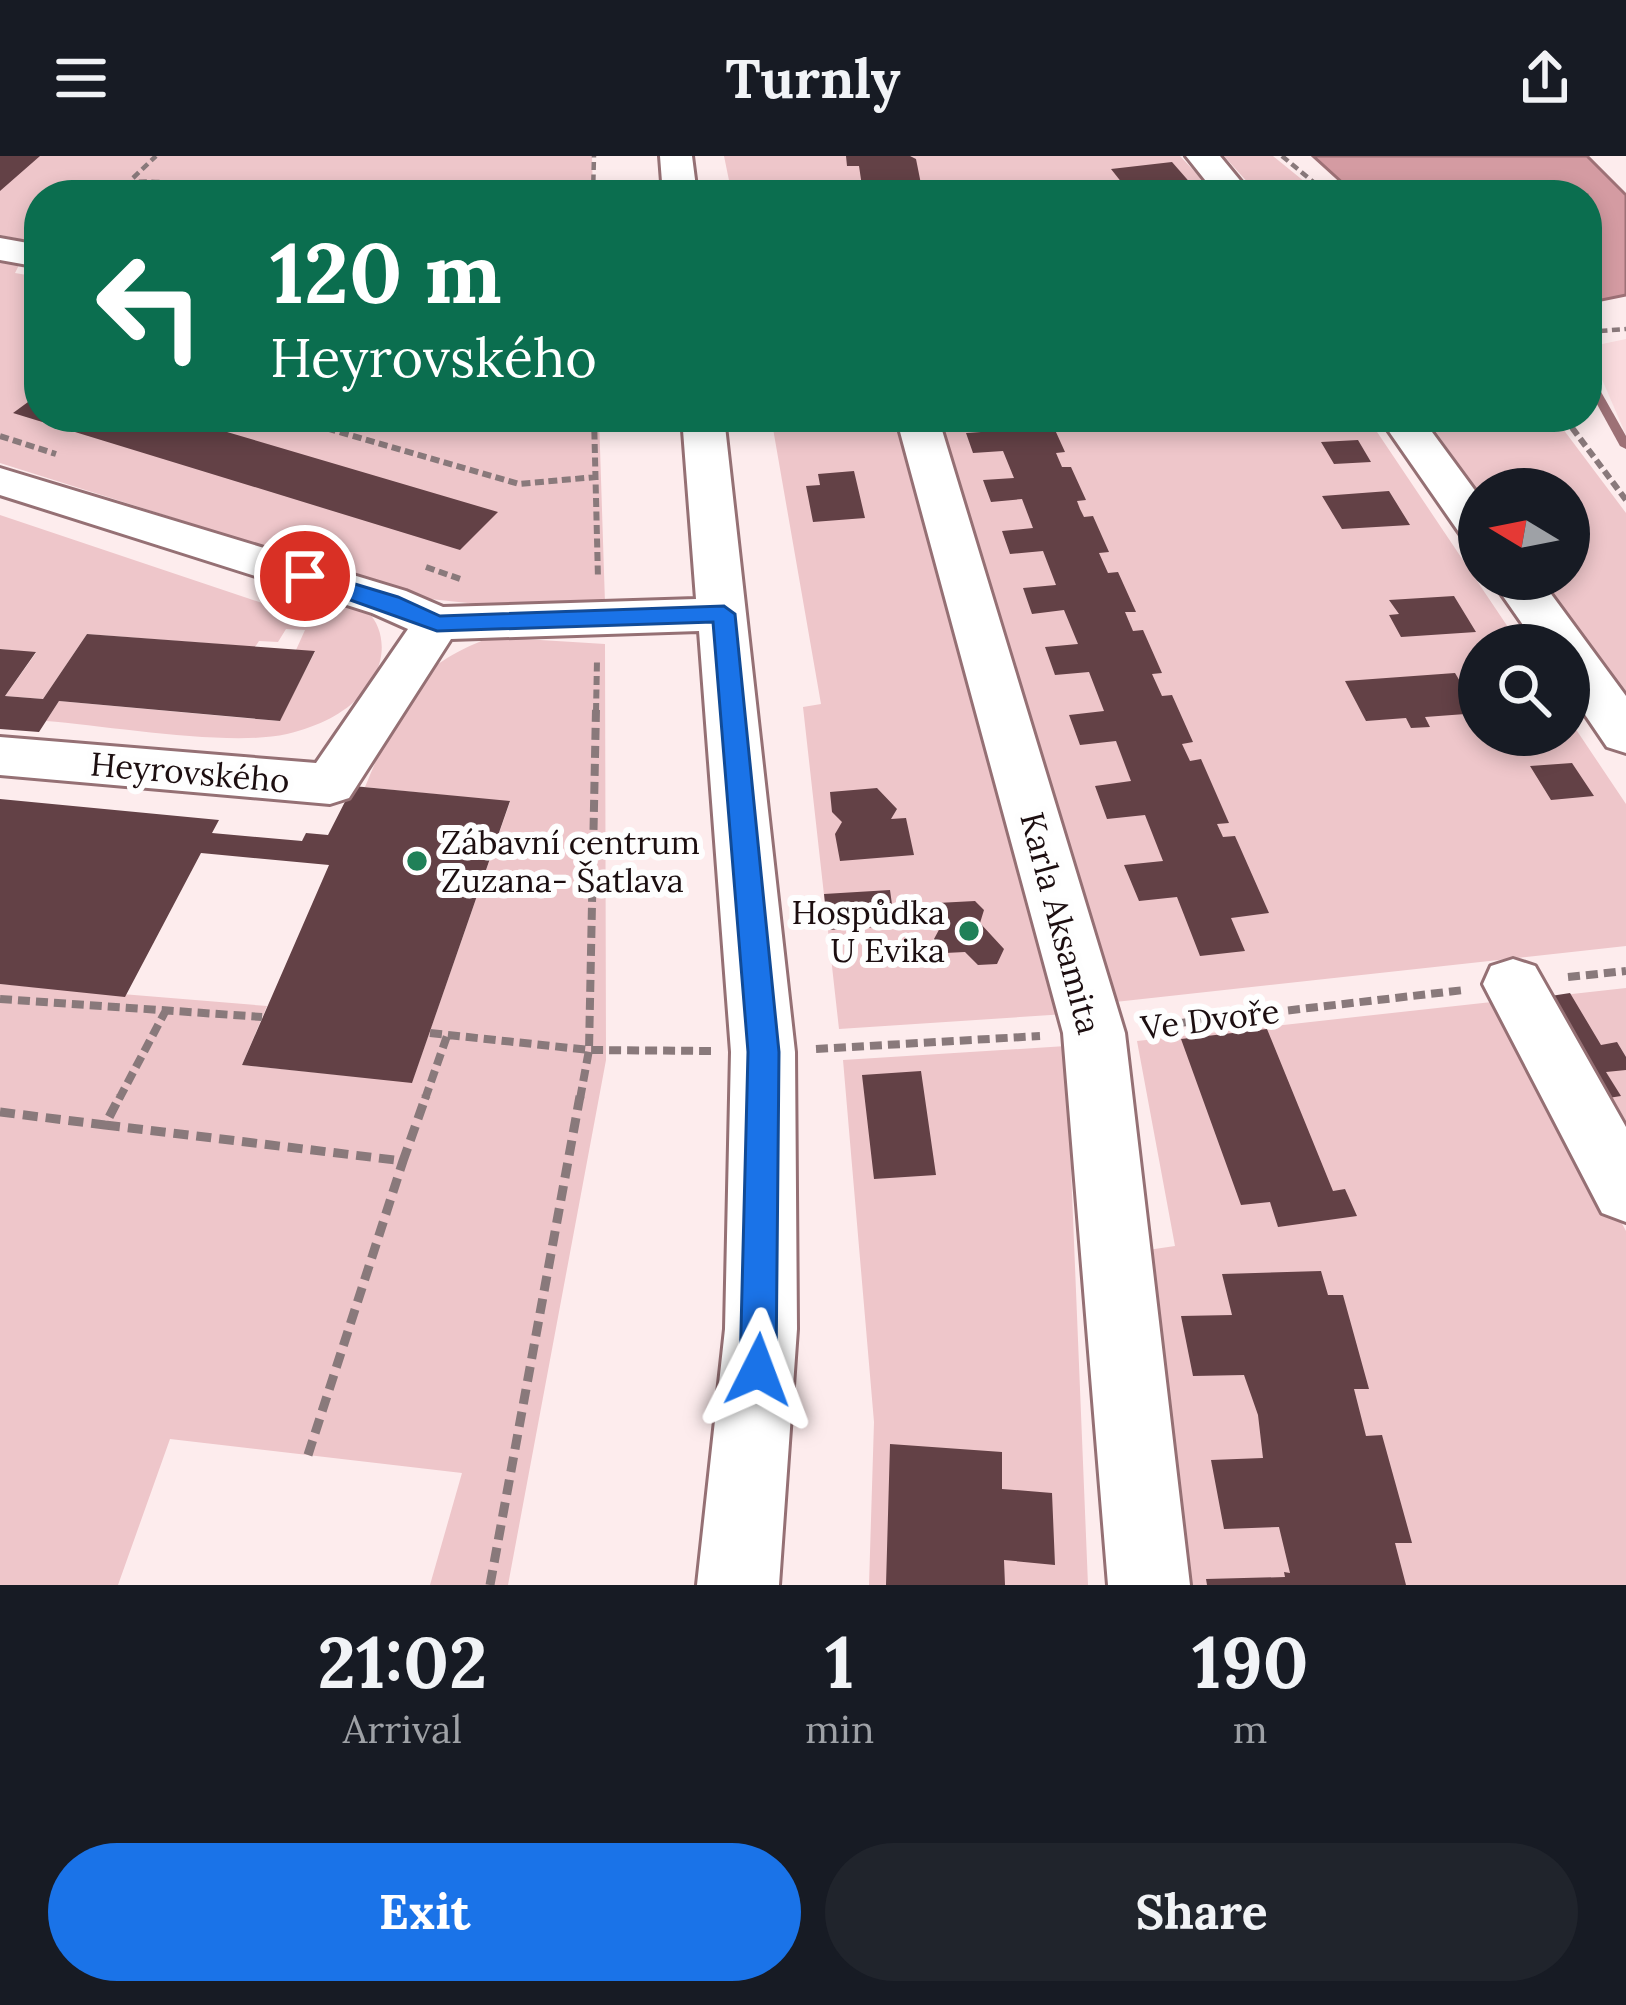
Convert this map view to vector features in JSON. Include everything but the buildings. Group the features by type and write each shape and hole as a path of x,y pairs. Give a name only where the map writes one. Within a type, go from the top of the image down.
{"street":[{"path":"1202,156 1222,180"},
{"path":"706,432 764,1052 761,1328 738,1585"},
{"name":"Karla Aksamita","path":"921,432 1094,1033 1149,1585"},
{"path":"1411,432 1458,498"},
{"path":"0,481 389,602 437,623 724,614"},
{"name":"Heyrovského","path":"0,756 330,784 437,623"},
{"path":"1590,683 1626,734"},
{"path":"1513,984 1626,1191"}],"path":[{"path":"134,178 156,156"},
{"path":"1282,156 1311,180"},
{"path":"122,180 146,180"},
{"path":"339,432 519,484 596,478"},
{"path":"490,1585 589,1050 598,621 594,432"},
{"path":"1575,432 1626,500"},
{"path":"0,436 66,457"},
{"path":"418,565 479,586"},
{"name":"Ve Dvoře","path":"430,1034 589,1050 764,1052 1094,1033 1626,971"},
{"path":"0,999 262,1017"},
{"path":"105,1125 165,1012"},
{"path":"308,1455 447,1036"},
{"path":"0,1112 403,1161"}],"shaded area":[{"path":"0,156 592,156 593,180 24,180 24,240 0,235"},
{"path":"724,156 1180,156 1203,180 729,180"},
{"path":"1224,156 1273,156 1303,180 1246,180"},
{"path":"1313,156 1587,156 1626,195 1626,295 1602,300 1602,180 1339,180"},
{"path":"0,254 20,263 15,273 24,274 24,432 599,432 605,603 524,609 430,599 0,463"},
{"path":"1626,339 1626,435 1602,379 1602,344"},
{"path":"774,432 903,432 933,559 980,693 1066,1014 839,1029 803,707 821,704"},
{"path":"930,432 1377,432 1458,553 1458,600 1490,600 1506,624 1458,624 1458,756 1590,756 1590,750 1626,804 1626,946 1106,1003"},
{"path":"1436,432 1565,432 1626,513 1626,697 1590,648 1590,624 1573,624 1555,600 1590,600 1590,468 1461,468"},
{"path":"0,515 283,610 320,598 350,601 371,615 381,638 379,665 364,692 334,717 287,734 202,737 46,721 59,701 279,721 315,652 296,650 305,630 286,629 278,642 259,641 255,647 87,634 43,699 5,696 36,653 0,649"},
{"path":"491,637 605,644 606,1060 508,1585 430,1585 462,1473 170,1439 118,1585 0,1585 0,984 267,1006 242,1065 412,1082 510,802 365,787 397,713 421,678 461,650"},
{"path":"1626,988 1626,1154 1536,998"},
{"path":"1501,1001 1626,1231 1626,1585 1169,1585 1134,1252 1175,1246 1137,1041"},
{"path":"1066,1046 1088,1585 869,1585 874,1422 843,1060"}],"waterway":[{"path":"1602,403 1626,446"}],"place":[{"name":"Zábavní centrum Zuzana- Šatlava","path":"417,861"},
{"name":"Hospůdka U Evika","path":"969,931"}],"route":[{"path":"305,576 389,602 437,623 724,614 764,1052 758,1370"}]}
